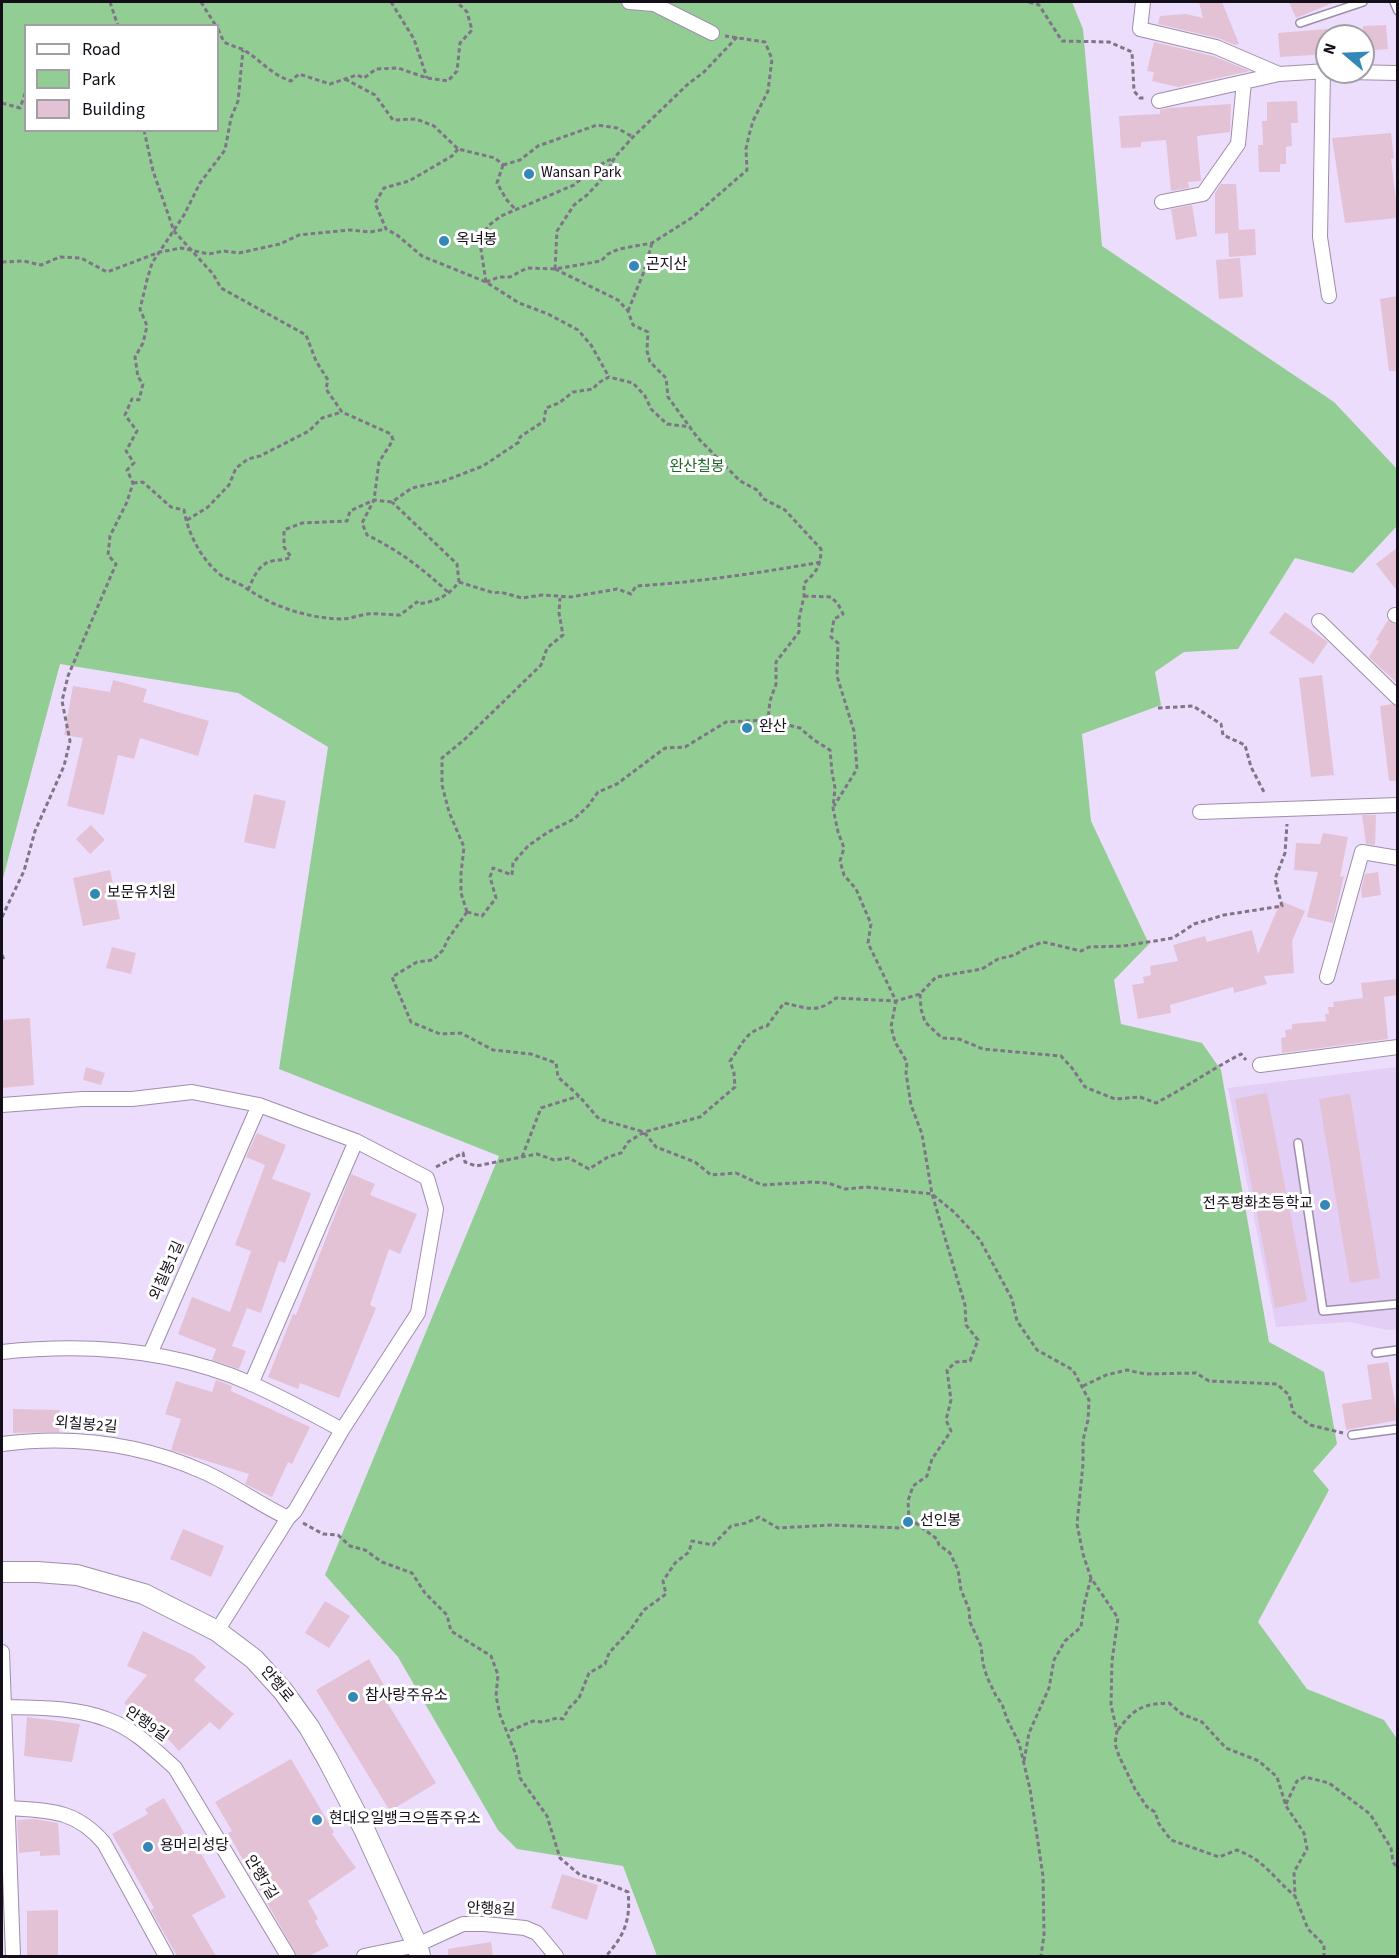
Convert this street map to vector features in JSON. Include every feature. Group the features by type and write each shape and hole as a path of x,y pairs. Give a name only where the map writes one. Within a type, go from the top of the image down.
{"street":[{"path":"629,2 654,4 712,33"},
{"path":"1143,2 1140,28 1216,47 1279,74"},
{"path":"1159,101 1279,74 1315,72"},
{"path":"1375,73 1398,74"},
{"path":"1162,202 1203,194 1238,144 1244,82"},
{"path":"1325,84 1320,237 1329,296"},
{"path":"1318,621 1398,698"},
{"path":"1200,812 1398,805"},
{"path":"1327,977 1362,852 1398,858"},
{"path":"1260,1065 1398,1047"},
{"path":"2,1105 82,1099 132,1099 192,1092 259,1105 356,1141 427,1178 436,1209 418,1313 217,1631"},
{"name":"외칠봉1길","path":"150,1354 259,1105"},
{"path":"251,1384 356,1141"},
{"path":"2,1352 43,1347 97,1347 150,1354 201,1366 251,1384 342,1430"},
{"name":"외칠봉2길","path":"2,1444 55,1439 117,1445 167,1458 205,1473 291,1515"},
{"name":"안행로","path":"2,1572 77,1575 144,1593 217,1631 254,1659 283,1691 309,1727 364,1828 419,1951"},
{"path":"2,1652 14,1956"},
{"name":"안행9길","path":"4,1707 52,1709 106,1719 150,1745 175,1768 185,1785"},
{"name":"안행7길","path":"185,1785 288,1956"},
{"path":"8,1808 51,1811 74,1818 92,1829 104,1843 166,1956"},
{"name":"안행8길","path":"419,1951 463,1924 485,1924 518,1927 537,1933 556,1956"},
{"path":"364,1956 419,1951"}],"lane":[{"path":"1300,23 1363,2"},
{"path":"1394,2 1398,11"},
{"path":"1298,1143 1323,1311 1398,1304"},
{"path":"1376,1353 1398,1350"},
{"path":"1352,1435 1398,1429"}],"path":[{"path":"110,2 116,24"},
{"path":"201,2 215,24"},
{"path":"391,2 414,39 427,78"},
{"path":"219,31 224,42 243,50 264,67 291,81 299,74 330,84 357,75 364,78 376,69 399,68 427,78 448,81 457,71 460,43 472,30 467,12 457,2"},
{"path":"1029,2 1039,5 1062,40 1109,42 1132,52 1134,91 1140,98 1159,101"},
{"path":"486,282 499,276 510,277 528,268 555,269 601,261 608,254 619,249 652,243 693,217 747,170 746,149 749,135 753,121 768,91 772,59 765,42 738,36 704,72 688,84 633,137 615,157 604,177 574,206 558,231 555,269"},
{"path":"2,917 24,872 35,831 64,766 70,741 62,701 68,676 116,564 108,555 110,536 127,502 133,483 127,470 134,463 126,451 137,428 125,415 132,399 139,400 143,384 138,376 135,357 143,343 147,326 140,309 152,263 174,231 200,183 225,150 231,118 238,101 243,50"},
{"path":"345,79 375,95 393,120 416,118 434,126 458,149 495,158 503,165"},
{"path":"2,103 20,108 24,97"},
{"path":"503,165 520,160 538,146 597,125 617,128 633,137"},
{"path":"144,132 153,171 174,231 213,274 221,288 306,335 316,361 328,380 326,389 342,412 391,434 393,440 379,462 374,500 362,523 368,535 420,566 450,594"},
{"path":"458,149 452,156 409,181 384,188 375,204 386,229 397,235 422,256 486,282 519,303 548,314 578,330 591,345 609,377"},
{"path":"486,282 480,243 488,226 515,209 540,201 574,185 594,168 615,157"},
{"path":"503,165 497,183 515,209"},
{"path":"2,262 22,261 41,265 60,257 81,258 107,272 159,252 181,248 209,254 224,251 239,253 280,244 299,236 349,230 370,232 386,229"},
{"path":"628,310 643,274 652,243"},
{"path":"555,269 610,295 628,310 633,326 648,332 647,351 650,362 666,378 668,397 698,437 740,481 759,491 762,498 785,510 821,549 821,562 817,572 804,583 804,596 798,619 799,632 777,662 776,684 770,702 768,720"},
{"path":"392,502 412,489 444,481 483,466 519,442 520,437 544,421 546,408 559,403 573,392 593,389 609,377 633,383 645,396 651,408 667,424 691,427"},
{"path":"186,521 208,507 229,485 236,468 248,459 260,456 309,430 322,418 342,412"},
{"path":"133,483 143,482 171,507 184,510 186,521 197,546 222,575 258,597 281,607 308,615 343,619 369,614 400,615 417,602 418,604 437,601 450,594 459,582 457,564 392,502 374,500 350,511 346,521 302,523 284,531 284,547 291,557 284,561 270,561 259,568 248,590"},
{"path":"459,582 522,598 542,595 560,598 617,589 631,594 636,586 693,582 821,562"},
{"path":"804,596 831,597 843,614 834,619 831,637 838,643 837,676 854,731 857,770 833,808"},
{"path":"467,912 461,893 464,847 449,812 442,785 442,758 465,739 541,665 547,648 563,636 559,613 560,598"},
{"path":"422,1176 463,1153 465,1161 476,1166 537,1154 554,1160 569,1158 589,1169 608,1157 621,1153 628,1142 644,1132 700,1118 735,1087 730,1061 745,1037 758,1028 767,1026 784,1003 813,1010 826,1006 836,998 896,1001 920,994 936,977 982,969 998,959 1015,955 1043,942 1081,951 1089,947 1123,946 1173,938 1194,924 1224,915 1282,906 1275,879 1285,854 1283,810 1263,792 1251,767 1245,745 1223,735 1221,724 1193,706 1158,708"},
{"path":"467,912 482,916 496,898 490,877 493,868 512,874 513,863 528,846 548,832 574,819 588,806 598,792 618,784 665,747 685,747 726,722 768,720 800,728 830,750 836,788 833,808 844,848 840,861 844,875 856,889 871,924 868,943 896,1001 891,1027 895,1042 907,1062 906,1073 911,1105 922,1134 932,1194 965,1305 966,1325 978,1340 970,1361 956,1362 947,1370 951,1400 946,1420 951,1431 932,1459 927,1476 913,1486 912,1495 908,1501 909,1518 902,1528 831,1525 778,1528 759,1517 731,1526 713,1545 692,1541 689,1552 675,1563 663,1581 666,1594 644,1610 631,1629 609,1653 605,1664 589,1673 579,1698 569,1708 563,1719 534,1721 507,1732"},
{"path":"467,912 443,950 433,960 417,962 392,977 411,1022 440,1034 461,1033 493,1050 531,1054 556,1063 558,1077 599,1119 644,1132 656,1147 694,1162 711,1174 736,1173 762,1185 812,1182 828,1183 844,1189 866,1187 932,1194 954,1212 980,1240 1012,1299 1017,1321 1037,1350 1073,1370 1089,1400 1088,1420 1083,1440 1077,1524 1083,1554 1092,1578 1118,1618 1111,1705 1117,1731 1115,1744 1119,1756 1135,1789 1147,1807 1155,1812 1159,1824 1171,1840 1219,1857 1237,1850 1251,1855 1270,1870 1280,1884 1295,1896"},
{"path":"920,994 925,1022 942,1038 959,1039 983,1048 1061,1056 1085,1087 1115,1099 1140,1097 1156,1103 1241,1054 1251,1066 1260,1065"},
{"path":"522,1157 541,1108 579,1096"},
{"path":"1083,1386 1106,1375 1127,1370 1145,1374 1196,1372 1209,1381 1278,1384 1288,1395 1293,1412 1310,1425 1352,1435"},
{"path":"291,1515 323,1534 338,1535 350,1546 364,1550 382,1562 412,1573 425,1593 447,1615 451,1632 491,1656 498,1675 496,1696 500,1715 516,1755 520,1778 547,1816 560,1858 580,1875 627,1892 630,1911 616,1944 606,1956"},
{"path":"909,1518 950,1552 958,1570 961,1590 969,1609 970,1622 981,1646 987,1677 1002,1704 1012,1732 1017,1736 1030,1789 1043,1876 1044,1935 1041,1956"},
{"path":"1024,1763 1029,1733 1049,1688 1054,1660 1065,1641 1081,1627 1084,1605 1092,1578"},
{"path":"1117,1731 1133,1713 1148,1704 1169,1703 1182,1714 1202,1722 1226,1748 1259,1761 1276,1777 1286,1806 1304,1833 1307,1849 1294,1872 1295,1896 1308,1929 1324,1945 1324,1956"},
{"path":"1286,1806 1297,1780 1305,1777 1329,1783 1370,1814 1391,1848 1393,1862 1398,1869"}],"shaded area":[{"name":"전주평화초등학교","path":"1397,1067 1397,1329 1388,1330 1349,1322 1276,1327 1228,1088"}],"green space":[{"name":"완산칠봉","path":"2,2 1072,2 1083,29 1102,246 1334,402 1397,469 1397,526 1353,573 1295,558 1238,649 1184,652 1155,672 1161,705 1082,734 1091,821 1149,944 1114,980 1121,1024 1202,1043 1221,1070 1269,1342 1324,1372 1337,1444 1313,1471 1329,1490 1258,1622 1307,1689 1384,1720 1397,1739 1397,1956 657,1956 623,1866 517,1849 498,1830 398,1657 325,1575 499,1156 279,1069 328,747 238,693 60,664 2,882"}],"building":[{"path":"1199,2 1222,2 1239,44 1235,45 1218,38 1158,24 1160,16 1186,14 1203,18"},
{"path":"1289,2 1335,2 1296,18"},
{"path":"1375,25 1386,25 1388,49 1375,50"},
{"path":"1315,30 1315,55 1280,57 1278,33"},
{"path":"1154,42 1213,56 1250,71 1178,87 1152,81 1154,72 1147,71"},
{"path":"1297,101 1298,123 1291,123 1292,146 1286,147 1286,164 1280,164 1280,172 1259,172 1258,145 1263,145 1262,121 1267,121 1267,102"},
{"path":"1231,104 1230,132 1197,136 1201,181 1188,182 1189,188 1171,191 1166,140 1141,142 1141,147 1121,148 1119,116 1160,114 1160,110 1169,108"},
{"path":"1391,133 1394,158 1391,159 1398,218 1345,223 1332,138"},
{"path":"1221,184 1236,184 1239,230 1255,229 1256,255 1229,257 1228,233 1215,234 1215,193"},
{"path":"1192,205 1197,236 1176,240 1171,209"},
{"path":"1240,258 1243,297 1219,299 1216,260"},
{"path":"1398,296 1398,371 1389,371 1380,299"},
{"path":"1398,547 1398,592 1376,564"},
{"path":"1285,612 1328,642 1313,664 1269,633"},
{"path":"1388,620 1398,625 1398,684 1369,657"},
{"path":"1322,675 1334,775 1311,777 1299,678"},
{"path":"113,680 147,689 143,702 209,721 198,756 140,738 134,759 118,755 104,815 67,806 83,738 64,735 73,686 110,692"},
{"path":"1392,704 1398,707 1398,781 1389,781 1380,706"},
{"path":"254,794 286,801 275,849 244,842"},
{"path":"1362,815 1376,815 1375,845 1366,844"},
{"path":"91,825 105,840 90,854 76,839"},
{"path":"1323,833 1348,837 1340,877 1344,876 1333,923 1307,917 1318,872 1294,870 1296,843 1320,844"},
{"path":"110,870 120,919 83,926 73,878"},
{"path":"1378,872 1381,895 1362,898 1361,890 1365,874"},
{"path":"1281,901 1305,911 1292,941 1294,973 1264,976 1267,984 1234,993 1233,987 1170,1005 1171,1013 1138,1019 1132,985 1144,983 1143,977 1151,975 1150,966 1178,961 1173,945 1205,936 1207,942 1252,930 1258,954"},
{"path":"112,947 136,953 131,974 106,968"},
{"path":"1398,979 1398,995 1384,997 1388,1039 1282,1053 1281,1038 1286,1037 1285,1030 1292,1029 1292,1024 1326,1021 1325,1014 1329,1014 1328,1007 1334,1007 1333,1002 1363,998 1361,983"},
{"path":"30,1018 34,1085 2,1088 2,1020"},
{"path":"86,1067 105,1073 101,1085 83,1080"},
{"path":"1267,1093 1307,1301 1275,1308 1235,1099"},
{"path":"1350,1094 1380,1278 1350,1283 1319,1099"},
{"path":"257,1133 286,1145 272,1179 311,1193 285,1263 279,1261 261,1313 247,1308 232,1346 246,1351 239,1369 212,1360 216,1349 178,1334 192,1297 230,1312 251,1251 235,1245 265,1165 246,1157"},
{"path":"351,1174 375,1184 370,1195 417,1214 400,1254 389,1249 370,1305 376,1308 339,1398 300,1383 298,1389 268,1377 293,1314 296,1315"},
{"path":"1388,1362 1398,1420 1346,1430 1342,1404 1372,1399 1367,1365"},
{"path":"216,1380 232,1386 231,1391 310,1427 292,1464 288,1462 272,1497 245,1484 249,1474 171,1450 181,1419 165,1414 176,1381 212,1392"},
{"path":"13,1409 60,1410 59,1432 13,1433"},
{"path":"183,1529 224,1546 211,1577 170,1559"},
{"path":"325,1601 350,1616 329,1648 305,1633"},
{"path":"143,1631 193,1655 206,1667 194,1680 234,1714 219,1730 210,1722 179,1751 150,1720 148,1722 124,1703 147,1675 127,1666"},
{"path":"369,1659 389,1694 384,1697 436,1783 390,1811 316,1690"},
{"path":"27,1717 80,1724 72,1762 24,1756"},
{"path":"291,1759 334,1832 332,1834 356,1868 308,1901 318,1919 315,1921 329,1946 309,1956 297,1956 228,1833 232,1831 215,1802"},
{"path":"164,1798 187,1838 191,1836 226,1897 192,1915 216,1956 177,1956 151,1910 154,1908 112,1834 148,1814 145,1809"},
{"path":"35,1819 58,1823 60,1855 40,1856 40,1851 19,1853 17,1820"},
{"path":"562,1874 598,1885 587,1920 551,1908"},
{"path":"58,1910 58,1956 27,1956 27,1911"},
{"path":"491,1942 493,1956 448,1956 448,1949"}],"place":[{"name":"Wansan Park","path":"529,174"},
{"name":"옥녀봉","path":"444,241"},
{"name":"곤지산","path":"634,266"},
{"name":"완산","path":"747,728"},
{"name":"보문유치원","path":"95,894"},
{"name":"전주평화초등학교","path":"1325,1205"},
{"name":"선인봉","path":"908,1522"},
{"name":"참사랑주유소","path":"353,1697"},
{"name":"현대오일뱅크으뜸주유소","path":"317,1820"},
{"name":"용머리성당","path":"148,1847"}]}
